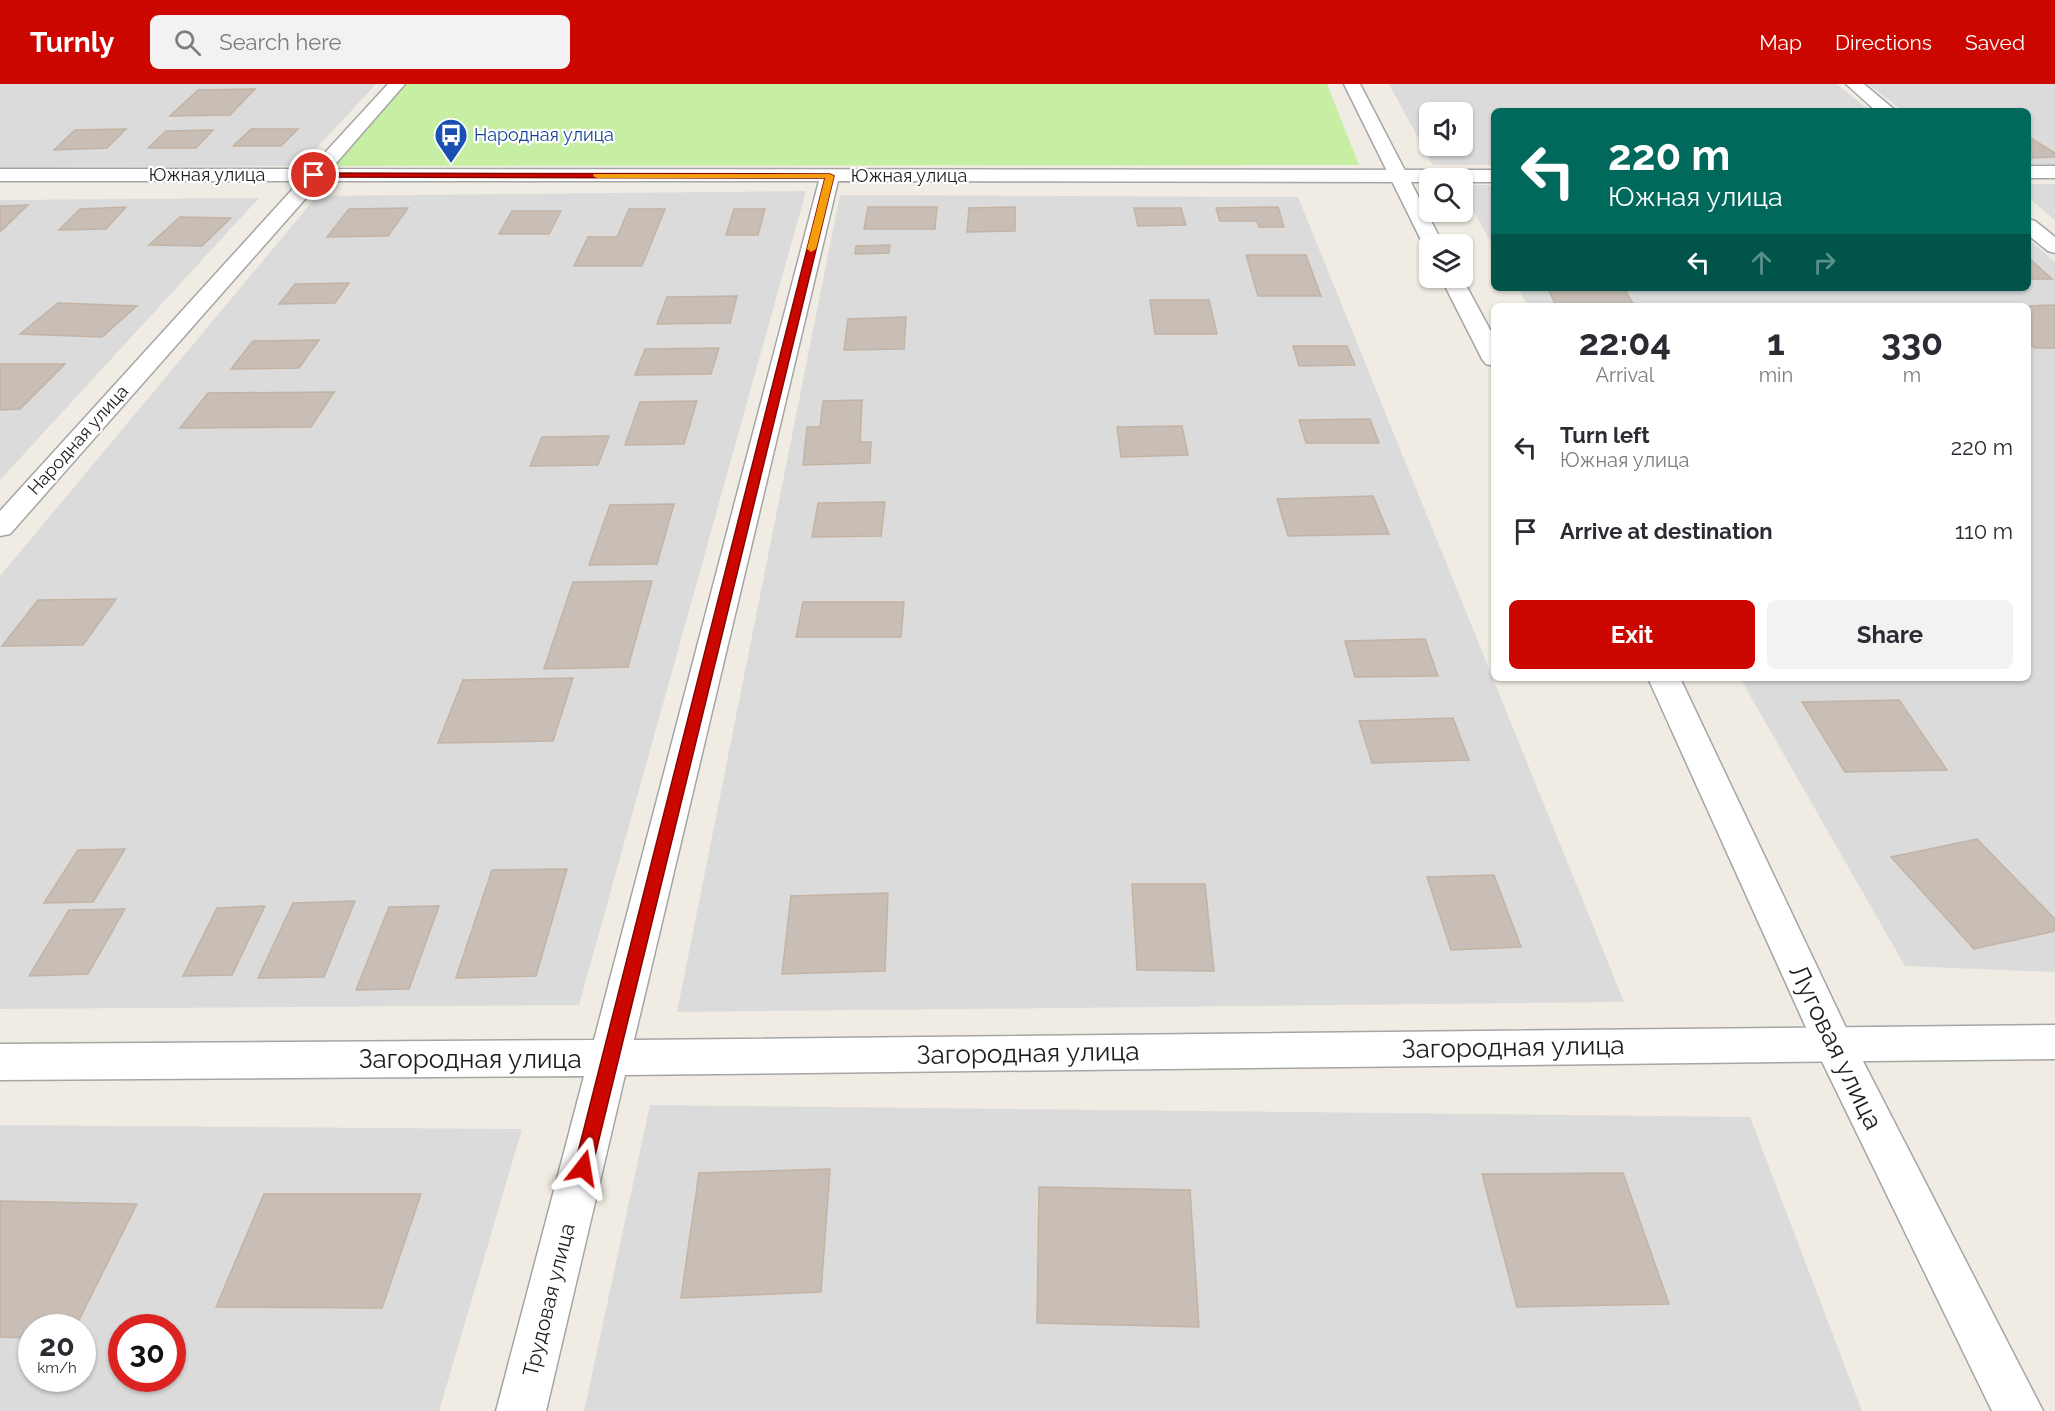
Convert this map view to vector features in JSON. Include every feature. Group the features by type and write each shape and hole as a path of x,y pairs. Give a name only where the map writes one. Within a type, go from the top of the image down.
{"street":[{"name":"Народная улица","path":"0,528 397,84"},
{"path":"1352,84 1428,234"},
{"path":"1854,84 1883,108"},
{"path":"2031,172 2055,172"},
{"name":"Южная улица","path":"0,175 1491,176"},
{"name":"Трудовая улица","path":"521,1411 830,176"},
{"path":"2031,227 2055,247"},
{"path":"1456,288 1491,353"},
{"name":"Луговая улица","path":"1665,681 1833,1043 2018,1411"},
{"name":"Загородная улица","path":"0,1062 610,1058 2055,1042"}],"shaded area":[{"path":"0,84 376,84 300,166 0,168"},
{"path":"1389,84 1837,84 1866,108 1491,108 1491,165 1433,165 1428,156 1473,156 1473,102 1419,102 1419,139"},
{"path":"1868,84 2055,84 2055,165 2031,164 2031,108 1899,108"},
{"path":"2031,184 2055,184 2055,220 2031,200"},
{"path":"1473,185 1491,185 1491,242 1473,211"},
{"path":"806,191 579,1005 0,1009 0,576 317,196"},
{"path":"840,195 1298,197 1491,674 1491,681 1494,681 1624,1002 677,1012"},
{"path":"259,198 0,480 0,200"},
{"path":"2031,242 2055,262 2055,972 1905,966 1742,681 2031,681 2031,303 1526,303 1520,291 2031,291"},
{"path":"650,1105 1750,1117 1862,1411 584,1411"},
{"path":"0,1125 522,1129 439,1411 0,1411"}],"green space":[{"path":"407,84 1327,84 1359,165 333,166"}],"building":[{"path":"255,89 230,115 170,116 198,90"},
{"path":"126,129 107,148 54,150 75,130"},
{"path":"251,129 298,129 281,146 233,146"},
{"path":"213,130 196,148 148,148 166,131"},
{"path":"2031,138 2055,153 2055,157 2031,158"},
{"path":"28,205 1,231 0,231 0,206"},
{"path":"126,207 106,229 59,230 80,209"},
{"path":"868,207 937,207 935,229 864,229"},
{"path":"1015,207 1015,231 967,232 969,208"},
{"path":"1278,207 1284,227 1259,227 1257,221 1220,221 1216,208"},
{"path":"408,208 388,236 327,237 349,209"},
{"path":"1134,208 1181,208 1186,225 1138,226"},
{"path":"629,209 665,209 642,266 574,266 588,237 617,237"},
{"path":"734,209 765,209 758,235 726,235"},
{"path":"512,211 561,211 549,234 499,234"},
{"path":"180,217 231,218 202,246 149,245"},
{"path":"890,245 889,253 855,254 856,246"},
{"path":"1246,255 1306,255 1321,296 1258,296"},
{"path":"2031,260 2052,279 2031,279"},
{"path":"349,283 335,303 279,304 295,284"},
{"path":"1549,291 1626,291 1633,303 1555,303"},
{"path":"737,296 730,323 657,324 667,297"},
{"path":"1150,300 1209,300 1217,334 1155,334"},
{"path":"58,303 137,306 102,337 20,334"},
{"path":"2055,305 2055,348 2035,348 2031,345 2031,306"},
{"path":"906,317 904,349 844,350 848,319"},
{"path":"319,340 299,368 231,369 253,341"},
{"path":"1293,346 1347,346 1355,365 1299,366"},
{"path":"719,348 711,374 635,375 645,349"},
{"path":"0,364 65,364 20,409 0,410"},
{"path":"334,392 311,427 180,428 208,393"},
{"path":"862,400 860,442 871,442 870,463 803,465 807,427 820,427 823,401"},
{"path":"697,401 684,444 625,445 640,402"},
{"path":"1370,419 1379,443 1306,443 1299,420"},
{"path":"1182,426 1188,455 1121,457 1117,427"},
{"path":"609,436 598,465 530,466 542,437"},
{"path":"1373,496 1389,534 1288,536 1277,499"},
{"path":"885,502 881,536 812,537 818,503"},
{"path":"674,504 657,564 589,565 610,505"},
{"path":"652,581 628,667 544,669 573,582"},
{"path":"116,599 83,645 2,646 38,600"},
{"path":"803,602 904,602 901,637 796,637"},
{"path":"1425,639 1438,676 1355,677 1345,641"},
{"path":"573,678 553,741 438,743 463,680"},
{"path":"1899,700 1947,770 1845,772 1802,702"},
{"path":"1453,718 1469,760 1372,763 1359,721"},
{"path":"1977,839 2055,919 2055,931 1974,949 1891,857"},
{"path":"125,849 93,902 44,903 78,850"},
{"path":"567,869 536,976 456,978 492,870"},
{"path":"1494,875 1521,947 1451,950 1427,877"},
{"path":"1132,884 1205,884 1214,971 1137,970"},
{"path":"888,893 885,971 782,974 791,896"},
{"path":"355,901 324,977 258,978 293,903"},
{"path":"265,906 232,975 183,976 217,908"},
{"path":"439,906 409,989 356,990 389,907"},
{"path":"125,909 88,974 29,976 69,910"},
{"path":"830,1169 821,1292 681,1298 699,1173"},
{"path":"1623,1173 1669,1304 1517,1307 1482,1174"},
{"path":"1039,1187 1190,1190 1199,1327 1037,1323"},
{"path":"264,1194 421,1194 382,1308 216,1307"},
{"path":"0,1201 137,1204 82,1314 18,1314 18,1338 0,1337"}],"slow traffic":[{"path":"597,176 830,176 811,249"}],"place":[{"name":"Народная улица","path":"451,164"}],"route":[{"path":"314,175 830,176 583,1168"}]}
